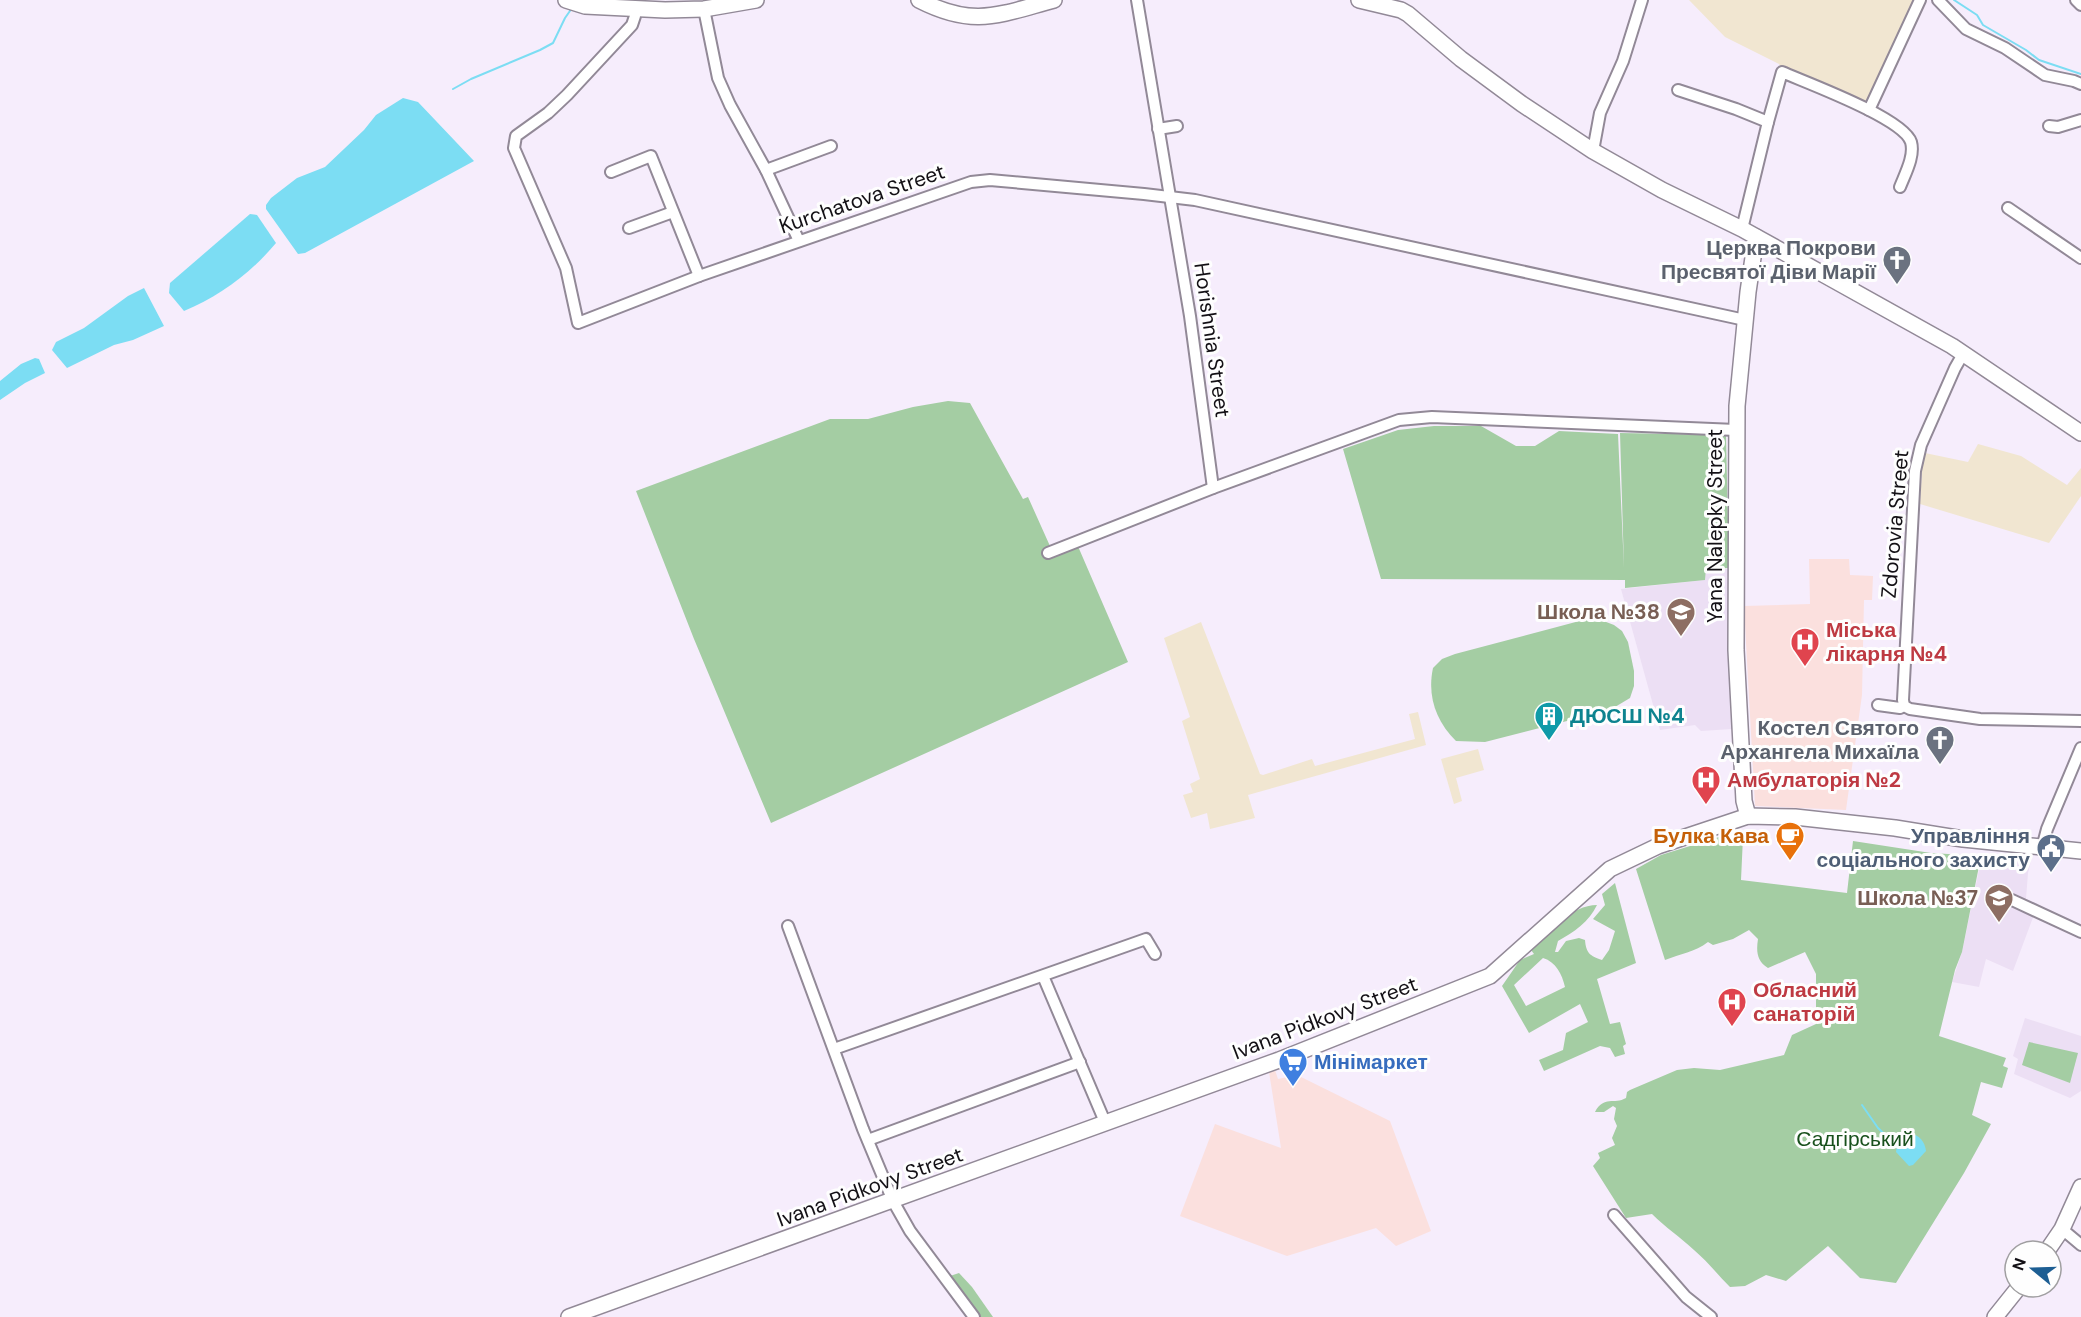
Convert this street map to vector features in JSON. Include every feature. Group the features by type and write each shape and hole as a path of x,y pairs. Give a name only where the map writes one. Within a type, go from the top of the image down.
{"street":[{"path":"566,0 585,6 635,9 704,9 756,0"},
{"path":"919,0 955,15 975,17 993,16 1054,0"},
{"name":"Horishnia Street","path":"1137,0 1190,316 1213,488"},
{"path":"1408,0 1423,25"},
{"path":"1593,151 1600,113 1623,62 1642,0"},
{"path":"1869,110 1920,0"},
{"path":"1938,0 1966,29 2005,48 2045,75 2081,84"},
{"path":"2076,0 2081,5"},
{"path":"1373,1 1401,10 1522,105 1593,151 1662,190 1742,229 1963,354 2081,433"},
{"name":"Kurchatova Street","path":"635,9 632,25 548,113 516,136 514,142 514,148 566,268 578,323 699,276 970,182 1000,181 1195,200 1745,320"},
{"path":"704,9 718,78 730,105 766,170 799,241"},
{"path":"1742,229 1782,72 1869,110 1906,134 1911,141 1912,150 1900,187"},
{"path":"1678,90 1768,122"},
{"path":"2049,126 2058,127 2081,120"},
{"path":"1158,129 1177,126"},
{"path":"766,170 831,146"},
{"path":"611,172 651,156 699,276"},
{"path":"2008,207 2081,258"},
{"path":"629,228 673,212"},
{"name":"Yana Nalepky Street","path":"1748,816 1744,801 1736,650 1736,430 1739,373 1756,237"},
{"name":"Zdorovia Street","path":"1904,706 1915,471 1921,445 1963,354"},
{"path":"1048,553 1213,488 1399,420 1432,417 1736,430"},
{"path":"1878,705 1900,708 1904,706 1910,709 1980,719 2081,722"},
{"path":"2042,848 2047,829 2081,748"},
{"name":"Ivana Pidkovy Street","path":"569,1317 1279,1060 1490,976 1610,869 1658,846 1748,816 1808,819 2081,851"},
{"path":"2012,900 2081,932"},
{"path":"789,926 868,1140 893,1201 910,1231 974,1317"},
{"path":"834,1050 1146,939 1155,954"},
{"path":"1043,976 1105,1122"},
{"path":"868,1140 1080,1062"},
{"path":"2055,1239 2081,1187"},
{"path":"1614,1215 1686,1297 1711,1317"},
{"path":"2062,1229 2081,1245"},
{"path":"1995,1317 2009,1299"}],"shaded area":[{"path":"1689,0 1913,0 1866,105 1783,71 1779,64 1725,37"},
{"path":"1978,444 2021,456 2067,485 2081,468 2081,496 2049,543 1920,504 1925,453 1968,462"},
{"name":"Міська лікарня №4","path":"1809,559 1849,559 1850,575 1873,576 1872,600 1864,600 1862,695 1846,810 1755,806 1744,606 1810,604"},
{"name":"Школа №38","path":"1706,569 1728,569 1732,729 1701,731 1695,725 1660,730 1621,589 1705,580"},
{"path":"1201,622 1260,774 1312,759 1315,766 1415,739 1409,714 1418,712 1426,745 1248,795 1255,818 1210,829 1207,813 1191,818 1183,795 1193,792 1190,784 1200,779 1182,721 1190,717 1164,638"},
{"path":"1478,749 1484,770 1456,778 1462,801 1454,804 1441,759"},
{"name":"Школа №37","path":"1991,856 2032,857 2026,899 2038,904 2013,971 1986,959 1979,987 1952,982 1962,952 1981,860 1985,861"},
{"path":"2025,1018 2081,1036 2081,1091 2070,1098 2014,1074 2018,1059 2013,1056"},
{"path":"1275,1070 1278,1079 1297,1075 1390,1121 1431,1231 1396,1246 1376,1228 1287,1256 1180,1216 1215,1124 1281,1148 1269,1072"}],"green space":[{"path":"948,401 970,403 1023,499 1028,497 1054,555 1077,544 1128,662 771,823 694,639 636,491 830,419 868,419 913,407"},
{"path":"1434,426 1481,426 1516,446 1535,446 1559,431 1618,434 1624,568 1620,433 1726,435 1729,568 1706,569 1705,580 1625,588 1625,580 1381,579 1343,449 1398,430"},
{"path":"1587,619 1601,620 1614,625 1622,631 1628,642 1634,671 1634,686 1630,698 1610,710 1485,742 1456,741 1443,725 1432,698 1433,668 1442,659"},
{"name":"Садгірський","path":"1732,833 1743,837 1741,880 1847,893 1853,841 1931,853 1983,856 1980,861 1962,952 1955,970 1939,1036 2006,1058 2003,1066 2008,1068 2002,1088 1981,1082 1972,1115 1991,1124 1964,1173 1896,1283 1860,1278 1828,1246 1786,1281 1766,1275 1745,1286 1730,1287 1699,1254 1652,1214 1626,1218 1593,1166 1600,1158 1598,1153 1615,1145 1612,1138 1617,1126 1614,1119 1616,1108 1613,1106 1604,1112 1595,1112 1602,1104 1622,1100 1626,1098 1630,1090 1677,1070 1694,1068 1720,1070 1784,1055 1792,1035 1816,1024 1816,974 1805,952 1768,968 1758,956 1758,939 1749,930 1733,939 1713,945 1708,942 1693,951 1665,960 1636,869 1661,855"},
{"path":"1615,883 1636,963 1597,979 1610,1024 1620,1022 1626,1044 1623,1046 1625,1054 1615,1057 1610,1048 1600,1046 1544,1071 1539,1060 1563,1050 1566,1033 1588,1022 1580,1004 1529,1033 1502,986 1520,960 1534,954 1531,950 1552,928 1569,914 1588,906 1597,905 1590,917 1558,941 1555,952 1558,952 1566,941 1579,938 1585,940 1589,953 1602,960 1609,950 1615,931 1593,919 1605,905 1602,894","holes":["1543,958 1552,962 1558,969 1565,987 1526,1006 1514,985"]},
{"path":"2029,1042 2078,1053 2070,1083 2022,1065"},
{"path":"959,1273 993,1317 979,1317 950,1276"}],"water":[{"path":"403,98 418,102 474,161 305,253 298,254 266,209 266,205 271,198 297,178 325,167 364,130 376,115"},
{"path":"250,214 257,215 276,243 234,283 184,311 169,293 170,283"},
{"path":"144,288 164,326 133,340 114,345 67,368 52,350 56,342 84,328 128,296"},
{"path":"35,358 39,359 45,373 0,400 0,381 21,364"},
{"path":"1910,1134 1921,1139 1926,1151 1913,1165 1909,1166 1896,1152 1897,1146"}],"waterway":[{"path":"1954,0 1977,15 1983,25 2039,60 2081,74"},
{"path":"453,89 553,43 572,8"},
{"path":"1862,1105 1878,1128 1897,1146"}],"place":[{"name":"Церква Покрови Пресвятої Діви Марії","path":"1897,286"},
{"name":"Школа №38","path":"1681,638"},
{"name":"Міська лікарня №4","path":"1805,668"},
{"name":"ДЮСШ №4","path":"1549,742"},
{"name":"Костел Святого Архангела Михаїла","path":"1940,766"},
{"name":"Амбулаторія №2","path":"1706,806"},
{"name":"Булка Кава","path":"1790,862"},
{"name":"Управління соціального захисту","path":"2051,874"},
{"name":"Школа №37","path":"1999,924"},
{"name":"Обласний санаторій","path":"1732,1028"},
{"name":"Мінімаркет","path":"1293,1088"}]}
